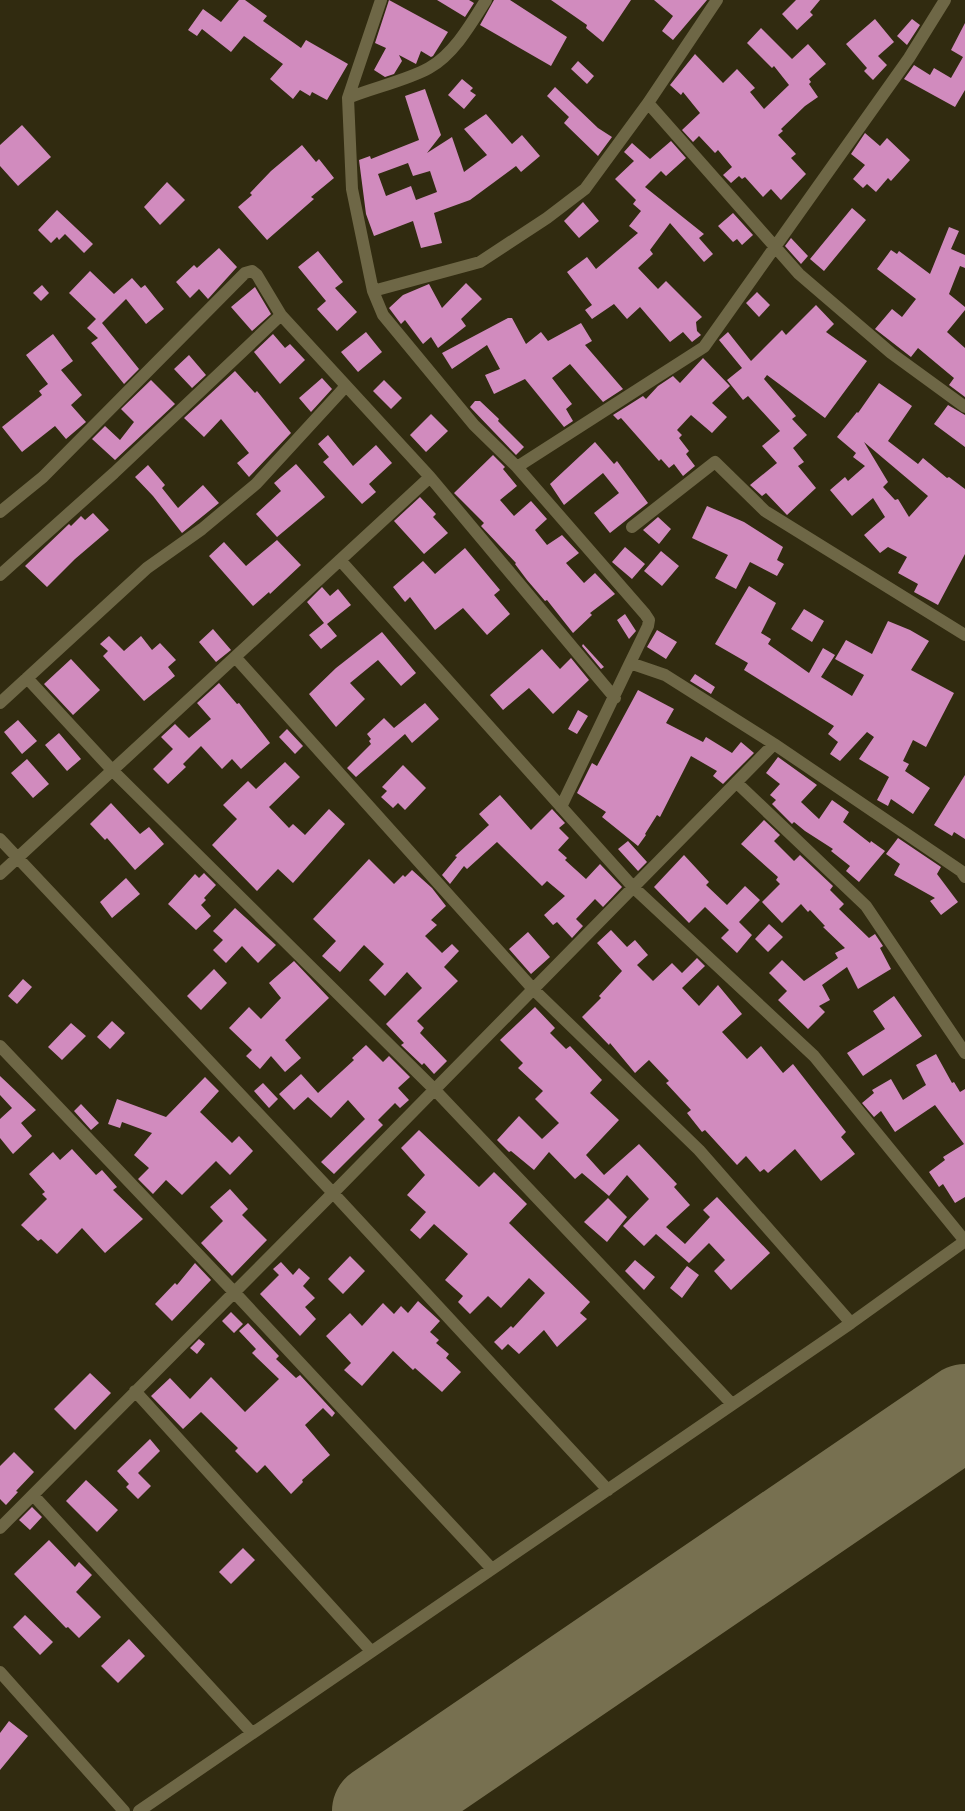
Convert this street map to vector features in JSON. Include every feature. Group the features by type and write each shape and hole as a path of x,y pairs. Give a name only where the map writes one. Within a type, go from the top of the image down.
{"street":[{"path":"381,0 348,98 352,189 372,291 384,315 474,425 517,467 649,620 615,698 561,807"},
{"path":"348,98 428,68 445,55 465,33 486,0"},
{"path":"372,291 480,262 547,218 585,189 648,103 717,0"},
{"path":"517,467 704,347 909,58 945,0"},
{"path":"648,103 799,274 891,353 965,407"},
{"path":"0,512 43,477 245,273 252,271 257,275 281,315 430,477 615,698"},
{"path":"0,575 114,473 281,315"},
{"path":"0,703 147,568 202,529 256,484 346,386"},
{"path":"632,527 715,462 765,511 965,635"},
{"path":"0,874 430,477"},
{"path":"139,1811 851,1323 965,1241 814,1056 633,887 340,560"},
{"path":"236,658 533,989 699,1150 851,1323"},
{"path":"630,663 665,675 774,744 961,871 965,877"},
{"path":"27,678 113,771 434,1089 732,1404"},
{"path":"0,1528 333,1193 774,744"},
{"path":"736,783 866,906 965,1053"},
{"path":"0,839 333,1193 608,1490"},
{"path":"0,1046 234,1292 492,1569"},
{"path":"135,1391 372,1651"},
{"path":"32,1495 252,1733"},
{"path":"0,1672 124,1811"}],"building":[{"path":"239,0 245,0 267,16 263,21 301,48 306,40 348,64 327,100 312,92 310,96 300,90 293,99 270,79 283,64 244,36 231,52 202,29 197,36 188,30 203,9 221,22"},
{"path":"389,0 448,32 433,56 431,57 421,51 416,64 399,55 402,61 394,74 385,77 374,70 386,48 375,43"},
{"path":"437,0 469,0 474,3 465,17"},
{"path":"494,0 510,0 567,37 551,66 480,25"},
{"path":"551,0 631,0 603,42 586,28 587,25"},
{"path":"654,0 707,0 673,40 662,31 673,16"},
{"path":"796,0 820,0 810,12 813,15 797,30 782,14"},
{"path":"875,19 894,42 878,56 887,65 873,80 864,71 867,68 846,44"},
{"path":"912,19 920,25 907,45 897,36"},
{"path":"965,23 965,90 955,107 904,79 914,65 930,75 934,68 951,78 963,57 951,50"},
{"path":"761,28 792,59 808,44 826,64 809,79 811,82 809,84 818,97 805,106 781,129 783,131 778,135 796,154 791,158 806,174 781,200 771,189 763,197 745,177 742,179 739,176 731,183 723,175 732,167 718,150 715,153 699,136 693,142 682,130 700,113 683,92 681,95 670,85 695,54 723,83 737,69 755,88 750,92 764,109 789,85 774,66 772,68 747,43"},
{"path":"578,61 594,76 587,84 571,69"},
{"path":"462,79 473,88 470,91 476,95 464,109 448,95"},
{"path":"555,87 598,128 612,137 598,156 564,123 569,117 547,96"},
{"path":"425,89 441,135 427,153 452,137 464,172 487,155 464,129 486,114 512,144 522,135 540,156 521,172 516,166 470,200 434,213 442,243 421,248 413,221 374,236 366,214 359,160 370,156 371,159 419,140 405,96","holes":["408,163 413,176 430,171 437,192 416,200 411,186 386,196 378,174"]},
{"path":"22,125 51,157 18,186 0,166 0,145"},
{"path":"865,133 880,146 887,138 910,160 891,181 888,178 876,192 867,184 863,188 853,179 865,165 851,154"},
{"path":"671,141 686,158 666,176 661,171 645,187 704,234 699,238 713,254 704,262 670,223 650,250 653,254 638,268 658,289 666,281 702,317 696,322 697,331 701,335 692,342 683,332 670,342 640,307 627,319 614,304 592,319 585,310 592,305 567,272 587,257 596,269 638,233 629,226 641,211 633,204 636,200 615,179 634,161 624,152 632,143 650,159"},
{"path":"302,145 316,162 319,159 334,178 311,197 314,199 267,240 238,207 252,195 250,193 271,171"},
{"path":"167,182 185,200 160,225 144,207"},
{"path":"583,202 599,221 579,238 564,221"},
{"path":"852,208 866,220 824,271 810,259"},
{"path":"57,210 93,244 84,253 65,234 59,240 57,237 51,243 38,230"},
{"path":"733,213 753,235 742,245 737,239 733,242 718,226"},
{"path":"949,227 959,231 951,249 965,255 965,268 960,266 949,294 965,307 965,310 947,332 965,348 965,397 949,385 954,378 918,348 911,357 875,329 892,309 902,317 916,299 877,269 891,250 897,254 899,251 930,274"},
{"path":"791,238 808,256 801,264 785,246"},
{"path":"219,248 237,267 208,299 199,289 190,298 176,282 194,265 197,268"},
{"path":"318,251 343,282 335,288 357,312 337,331 317,309 326,301 298,267"},
{"path":"90,271 114,294 132,278 141,288 145,285 164,309 146,324 126,299 102,323 139,369 124,384 91,343 98,338 87,328 96,319 69,293"},
{"path":"466,283 482,299 461,319 466,326 438,348 431,337 423,344 405,320 401,324 389,308 403,295 429,284 442,308"},
{"path":"42,285 49,293 41,301 33,293"},
{"path":"255,287 271,314 252,331 231,307"},
{"path":"757,292 770,305 759,317 746,303"},
{"path":"816,305 834,324 826,332 867,361 825,418 767,375 764,379 796,416 792,419 807,435 793,448 804,462 798,466 816,488 787,515 766,493 762,496 750,485 777,463 762,446 780,431 748,396 743,400 727,380 742,368 719,340 728,332 751,361 782,330 786,335"},
{"path":"508,318 512,318 526,344 541,332 548,341 581,323 592,341 585,345 623,389 603,402 570,364 552,378 572,404 566,409 573,421 564,427 525,379 494,394 485,375 500,369 487,345 452,369 442,353"},
{"path":"366,332 382,352 358,372 341,352"},
{"path":"53,334 73,361 61,370 82,395 71,405 86,422 66,439 55,426 22,452 2,427 42,395 39,391 48,384 26,355"},
{"path":"273,334 285,348 290,344 305,360 280,384 254,352"},
{"path":"189,355 206,375 192,388 174,369"},
{"path":"703,358 730,386 712,403 727,417 712,433 691,415 677,430 682,435 679,438 689,451 686,454 695,466 683,476 674,464 669,468 661,459 659,461 621,418 618,420 613,415 643,396 646,399 658,386 673,376 680,383"},
{"path":"235,371 255,393 257,391 291,433 249,477 237,463 249,453 221,419 204,437 184,418"},
{"path":"322,378 332,389 311,412 299,398"},
{"path":"151,380 175,404 115,460 92,439 105,426 120,440 134,422 121,409"},
{"path":"384,380 402,398 391,409 373,391"},
{"path":"879,383 912,406 888,441 918,464 923,458 947,478 949,477 965,489 965,554 938,605 914,592 918,584 898,573 907,557 888,547 880,553 864,535 885,517 873,498 852,516 830,490 845,477 848,481 865,466 853,457 856,453 837,437 858,413","holes":["864,442 928,496 909,517 898,499 895,500 883,487 888,482"]},
{"path":"475,401 480,401 524,447 516,455 470,407"},
{"path":"948,405 965,415 965,447 934,424"},
{"path":"431,414 448,431 426,452 410,435"},
{"path":"328,435 353,466 376,445 392,463 369,484 376,492 362,504 323,462 329,457 318,444"},
{"path":"595,442 614,464 617,461 648,503 610,533 594,513 619,493 603,473 564,505 550,484"},
{"path":"493,455 505,467 503,469 517,486 500,500 514,516 531,501 547,519 535,530 547,545 562,535 579,553 566,563 584,583 595,573 615,594 590,613 592,615 573,633 547,600 545,601 527,580 516,563 481,526 484,523 454,493"},
{"path":"296,464 325,497 277,537 256,514 281,491 274,483"},
{"path":"148,465 165,485 162,488 178,508 203,485 219,503 182,533 153,496 135,477"},
{"path":"420,497 436,514 433,517 448,533 424,554 394,521"},
{"path":"707,506 744,522 783,547 777,560 784,564 777,576 750,562 736,589 715,578 728,555 692,538"},
{"path":"93,513 109,530 75,559 47,587 25,566 69,524 71,526 81,516 85,520"},
{"path":"658,517 671,529 659,544 643,530"},
{"path":"277,540 301,565 270,594 269,592 253,606 209,556 224,542 246,566"},
{"path":"625,547 645,564 632,579 612,562"},
{"path":"465,548 500,590 494,595 510,614 487,635 463,608 435,630 410,597 405,602 393,587 423,561 435,574"},
{"path":"661,551 679,566 662,586 644,571"},
{"path":"749,586 776,603 761,633 771,639 768,644 809,673 823,648 835,655 821,677 852,696 864,675 835,659 846,640 872,654 888,621 910,630 929,641 911,670 954,693 926,747 913,740 903,761 909,764 905,771 930,788 913,814 891,799 888,806 877,800 889,777 859,759 874,737 867,732 840,761 830,754 838,742 828,734 834,726 744,670 748,663 715,644"},
{"path":"322,587 330,596 338,589 351,605 327,624 337,636 321,649 309,635 324,623 307,602"},
{"path":"804,609 824,621 812,642 791,629"},
{"path":"625,614 636,631 629,639 617,620"},
{"path":"213,629 231,650 216,662 199,642"},
{"path":"657,630 677,642 666,659 647,647"},
{"path":"382,632 416,673 401,686 378,660 350,683 365,699 336,727 309,694 336,668"},
{"path":"109,636 124,651 141,636 152,650 160,643 176,660 168,667 175,676 144,701 103,656 108,651 100,644"},
{"path":"583,644 604,667 601,669 582,646"},
{"path":"542,649 560,669 571,658 589,680 553,714 529,688 503,710 490,695"},
{"path":"71,659 100,690 73,715 44,684"},
{"path":"695,674 715,687 711,694 690,681"},
{"path":"219,683 237,704 239,703 270,743 241,769 232,759 222,769 201,746 183,764 186,767 168,784 153,769 173,749 161,737 175,724 189,738 211,719 197,703"},
{"path":"638,690 674,709 666,723 703,742 706,737 732,753 741,742 754,753 723,784 713,776 717,771 691,756 660,817 657,815 638,846 602,817 606,812 577,793 592,763 597,766"},
{"path":"425,703 439,719 412,743 405,734 356,777 347,768 371,744 369,741 371,739 367,734 384,718 394,728"},
{"path":"578,710 588,716 577,734 568,729"},
{"path":"18,720 37,741 22,754 4,732"},
{"path":"287,729 303,746 295,754 279,737"},
{"path":"59,733 81,759 67,771 45,745"},
{"path":"778,757 817,785 801,802 819,819 832,800 849,812 843,822 870,843 871,841 885,851 859,882 846,871 850,866 831,851 833,849 794,822 792,824 772,804 776,800 770,795 780,784 766,773"},
{"path":"27,759 49,784 33,798 11,773"},
{"path":"285,762 300,777 269,807 289,828 293,824 305,835 329,809 345,824 293,883 278,869 257,891 212,845 237,819 223,805 248,781 256,789"},
{"path":"403,765 426,788 405,810 398,803 393,808 381,797 387,791 382,787"},
{"path":"965,775 965,839 954,832 952,836 934,825"},
{"path":"500,795 531,830 552,809 565,823 559,828 569,838 558,850 567,858 565,860 586,879 600,864 622,887 603,907 595,899 576,919 583,926 572,938 557,922 553,925 544,915 565,896 547,881 542,886 497,842 467,869 464,866 450,884 442,875 457,857 455,856 489,825 479,814"},
{"path":"111,803 140,834 149,827 164,844 135,870 107,838 105,840 90,824"},
{"path":"764,820 780,835 774,841 794,861 800,855 833,886 830,890 844,904 839,909 869,938 875,934 883,946 880,948 891,969 858,989 847,967 822,985 830,1000 819,1006 825,1012 808,1029 778,1000 787,991 769,973 782,960 804,981 838,958 835,953 845,948 823,927 825,926 810,910 808,912 801,904 782,923 762,902 780,884 776,880 778,877 741,844"},
{"path":"898,838 941,867 937,874 958,902 941,915 930,901 935,898 894,875 900,864 886,854"},
{"path":"628,841 647,862 638,871 618,849"},
{"path":"684,855 709,882 706,885 727,905 745,886 760,900 739,922 752,935 737,953 721,938 729,930 705,907 689,923 654,887"},
{"path":"369,859 394,884 403,875 405,877 412,870 432,888 446,906 431,920 437,925 425,936 442,953 452,944 459,951 444,967 458,981 417,1021 424,1028 420,1033 447,1061 434,1074 424,1063 422,1065 401,1045 404,1043 386,1024 422,988 407,972 385,996 369,980 384,964 364,945 340,972 322,956 336,941 313,919"},
{"path":"204,873 216,885 204,898 206,900 201,905 211,916 196,930 168,904 195,874 199,878"},
{"path":"126,878 140,894 112,918 100,902"},
{"path":"235,908 276,945 258,963 242,946 226,963 213,950 223,940 213,931"},
{"path":"769,924 783,937 768,952 755,939"},
{"path":"611,930 627,947 635,940 648,955 637,965 653,981 672,963 682,973 697,958 705,966 682,988 699,1006 718,985 742,1014 722,1032 747,1059 761,1046 783,1073 793,1064 846,1132 841,1137 855,1154 821,1181 795,1149 768,1173 764,1169 760,1172 746,1156 737,1165 705,1130 702,1132 687,1113 691,1110 666,1083 669,1081 649,1060 635,1073 610,1043 609,1045 582,1017 601,998 599,996 622,971 597,943"},
{"path":"528,932 550,957 531,974 509,949"},
{"path":"294,961 329,998 285,1040 301,1058 285,1072 271,1056 260,1069 246,1056 252,1050 229,1028 249,1007 261,1019 281,998 269,983"},
{"path":"214,969 227,983 201,1010 187,996"},
{"path":"23,979 32,987 17,1004 8,996"},
{"path":"894,996 922,1036 863,1076 847,1053 885,1029 873,1011"},
{"path":"535,1007 555,1028 550,1033 566,1049 570,1046 602,1080 590,1093 619,1120 586,1155 604,1175 639,1144 677,1184 674,1187 690,1205 666,1227 685,1244 710,1217 703,1210 717,1197 770,1253 731,1290 714,1271 725,1260 709,1243 689,1263 656,1234 644,1246 623,1226 649,1199 627,1175 609,1196 582,1173 575,1179 549,1152 534,1170 511,1151 509,1152 497,1140 519,1116 542,1139 559,1123 535,1099 543,1091 518,1068 523,1063 500,1040"},
{"path":"112,1021 125,1033 110,1049 97,1037"},
{"path":"71,1023 86,1036 62,1060 48,1047"},
{"path":"366,1045 383,1062 389,1056 410,1077 398,1088 409,1100 400,1108 395,1103 378,1120 383,1125 334,1174 321,1162 365,1119 348,1100 331,1118 308,1097 294,1110 279,1094 301,1074 318,1093 354,1060 352,1058"},
{"path":"936,1054 952,1083 954,1082 960,1092 965,1089 965,1197 955,1203 943,1184 939,1187 929,1172 945,1160 943,1157 964,1144 935,1105 895,1132 881,1111 874,1117 862,1103 874,1093 872,1090 891,1079 903,1100 926,1085 916,1065"},
{"path":"0,1076 36,1110 21,1123 32,1136 13,1154 0,1138 0,1119 12,1108 0,1095"},
{"path":"205,1077 219,1091 200,1112 232,1143 239,1136 253,1151 230,1175 216,1161 182,1195 166,1180 153,1194 138,1179 149,1168 134,1155 152,1133 122,1122 120,1128 108,1124 117,1099 166,1117"},
{"path":"263,1083 278,1099 269,1108 254,1091"},
{"path":"81,1104 99,1123 91,1130 74,1111"},
{"path":"419,1130 479,1187 494,1172 527,1204 509,1223 590,1302 580,1313 587,1319 557,1347 544,1330 519,1354 508,1344 502,1350 494,1342 511,1326 513,1328 545,1293 529,1278 501,1308 488,1296 470,1314 458,1302 463,1296 445,1280 468,1254 434,1224 420,1239 410,1230 426,1212 407,1195 425,1175 401,1148"},
{"path":"72,1149 96,1175 102,1170 117,1187 113,1190 143,1219 105,1253 82,1228 57,1254 41,1239 38,1241 21,1225 47,1199 42,1194 45,1192 29,1174 53,1152 60,1160"},
{"path":"230,1189 248,1209 242,1215 267,1240 232,1276 201,1243 223,1221 210,1207"},
{"path":"608,1198 627,1217 607,1242 584,1222"},
{"path":"350,1256 365,1271 343,1294 328,1279"},
{"path":"635,1260 655,1277 644,1290 625,1271"},
{"path":"281,1262 293,1275 299,1268 310,1278 303,1286 315,1298 305,1307 316,1319 300,1336 260,1294 279,1275 273,1269"},
{"path":"195,1263 211,1280 172,1321 155,1304 175,1283 177,1285"},
{"path":"687,1266 699,1275 682,1298 670,1288"},
{"path":"418,1301 440,1321 430,1332 439,1340 436,1343 449,1354 446,1358 461,1372 442,1392 415,1368 413,1370 393,1351 362,1386 344,1370 351,1363 326,1336 350,1313 362,1326 383,1303 394,1314 401,1306 408,1313"},
{"path":"231,1312 243,1324 234,1333 222,1321"},
{"path":"248,1323 279,1356 276,1359 296,1378 300,1375 335,1413 332,1417 323,1408 305,1425 330,1455 302,1480 303,1482 291,1494 265,1465 257,1473 235,1451 238,1448 201,1412 183,1429 151,1396 170,1378 190,1399 211,1377 245,1412 279,1379 252,1353 256,1349 239,1331"},
{"path":"199,1339 205,1344 197,1354 190,1348"},
{"path":"90,1373 111,1393 75,1430 54,1409"},
{"path":"150,1439 160,1451 138,1473 151,1486 138,1499 126,1487 129,1484 117,1471"},
{"path":"14,1452 34,1472 6,1505 0,1499 0,1466"},
{"path":"86,1480 118,1510 97,1532 66,1501"},
{"path":"32,1507 42,1517 30,1530 19,1520"},
{"path":"49,1540 75,1567 79,1562 92,1575 76,1592 101,1617 79,1638 68,1627 66,1628 14,1574"},
{"path":"243,1548 255,1560 231,1584 219,1572"},
{"path":"25,1615 53,1642 40,1655 13,1627"},
{"path":"129,1639 145,1656 118,1683 101,1666"},
{"path":"9,1721 28,1736 0,1770 0,1733"}],"runway":[{"path":"379,1811 965,1411"}]}
